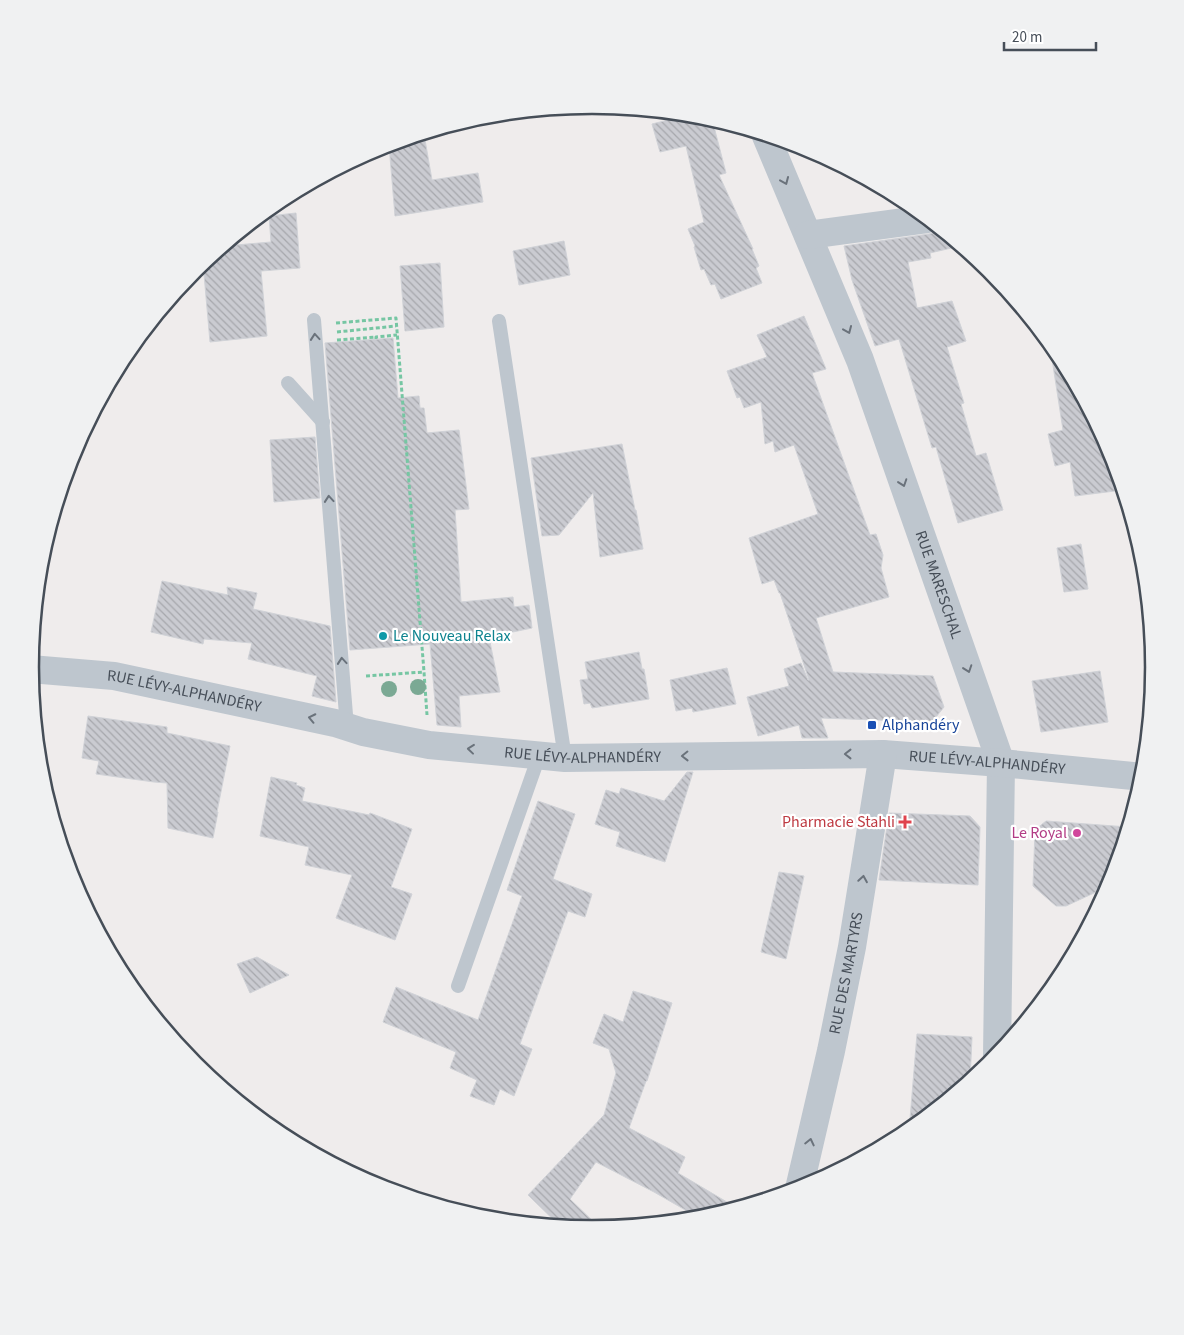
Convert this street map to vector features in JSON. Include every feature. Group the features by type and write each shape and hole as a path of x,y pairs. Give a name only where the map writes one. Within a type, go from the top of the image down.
{"street":[{"name":"RUE MARESCHAL","path":"769,144 860,360 1001,763 997,1044"},
{"path":"808,235 917,220"},
{"name":"RUE LÉVY-ALPHANDÉRY","path":"39,670 114,676 429,745 552,757 883,754 1135,776"},
{"name":"RUE DES MARTYRS","path":"801,1180 852,947 883,754"}],"lane":[{"path":"314,320 347,727"},
{"path":"458,986 552,757 499,321"},
{"path":"288,383 323,422"}],"path":[{"path":"330,323 396,318 429,745"},
{"path":"334,332 396,326"},
{"path":"335,340 397,335"},
{"path":"361,676 424,672"}],"building":[{"path":"669,120 714,128 726,173 719,175 753,249 759,266 756,268 762,283 721,299 715,284 711,285 704,269 701,270 695,246 688,229 704,222 686,146 660,152 652,124"},
{"path":"425,141 432,180 478,173 483,202 395,216 390,153"},
{"path":"296,213 300,268 261,271 267,336 210,342 204,273 235,245 271,242 269,219 273,216"},
{"path":"934,233 952,248 930,253 931,258 908,262 917,308 952,301 966,341 947,347 964,403 961,404 976,456 986,453 1003,510 958,523 936,447 932,448 899,339 875,346 852,280 844,246"},
{"path":"564,241 570,275 519,285 513,251"},
{"path":"440,263 444,327 405,331 400,266"},
{"path":"804,316 826,369 812,373 870,535 876,534 883,555 881,568 889,597 816,618 833,672 933,676 944,707 932,722 821,718 828,738 802,738 799,725 758,736 747,697 789,686 784,669 801,663 809,680 780,593 774,580 762,584 749,538 818,514 794,445 775,452 773,441 765,444 761,402 744,408 740,397 737,398 727,371 767,357 757,335"},
{"path":"393,338 398,398 419,396 420,408 424,408 427,433 459,430 469,509 455,510 461,602 513,597 514,607 529,605 532,628 489,637 500,692 459,696 461,727 437,725 430,644 350,650 325,343"},
{"path":"1052,360 1088,423 1116,491 1075,496 1070,462 1055,466 1048,434 1063,430"},
{"path":"315,437 320,498 274,502 270,440"},
{"path":"622,444 643,549 600,557 593,493 559,535 542,536 531,458"},
{"path":"1081,544 1088,589 1064,592 1057,548"},
{"path":"162,581 228,595 227,587 257,593 253,609 330,626 336,702 312,696 317,676 248,659 252,643 204,639 203,644 151,632"},
{"path":"639,652 649,699 592,708 590,703 584,704 580,680 588,679 585,662"},
{"path":"727,668 736,704 693,712 692,708 676,711 670,680"},
{"path":"1100,671 1108,722 1041,732 1032,681"},
{"path":"88,716 167,727 167,733 230,746 213,838 168,828 167,783 96,774 99,761 82,758"},
{"path":"687,772 693,772 665,862 616,846 620,832 595,824 606,790 619,794 621,788 664,801"},
{"path":"271,777 297,783 296,785 305,788 302,801 369,815 370,813 412,829 391,887 412,894 395,940 336,918 352,875 305,865 309,847 260,836"},
{"path":"538,801 575,814 553,879 592,894 585,917 568,911 520,1044 532,1049 514,1096 500,1089 494,1105 470,1096 477,1080 450,1068 456,1052 383,1022 396,987 478,1020 522,896 507,890"},
{"path":"889,813 970,816 980,827 978,885 879,880"},
{"path":"1046,821 1121,827 1097,891 1066,906 1056,906 1033,886 1035,830"},
{"path":"779,872 804,876 786,959 761,952"},
{"path":"257,957 289,975 250,993 237,964"},
{"path":"633,991 672,1003 647,1081 629,1128 685,1157 678,1173 729,1203 689,1212 596,1162 570,1199 593,1221 554,1220 528,1195 604,1115 616,1073 609,1049 593,1043 604,1014 623,1022"},
{"path":"917,1034 972,1037 970,1071 910,1120"}],"place":[{"name":"Le Nouveau Relax","path":"383,636"},
{"name":"Alphandéry","path":"872,725"},
{"name":"Pharmacie Stahli","path":"905,822"},
{"name":"Le Royal","path":"1077,833"}]}
